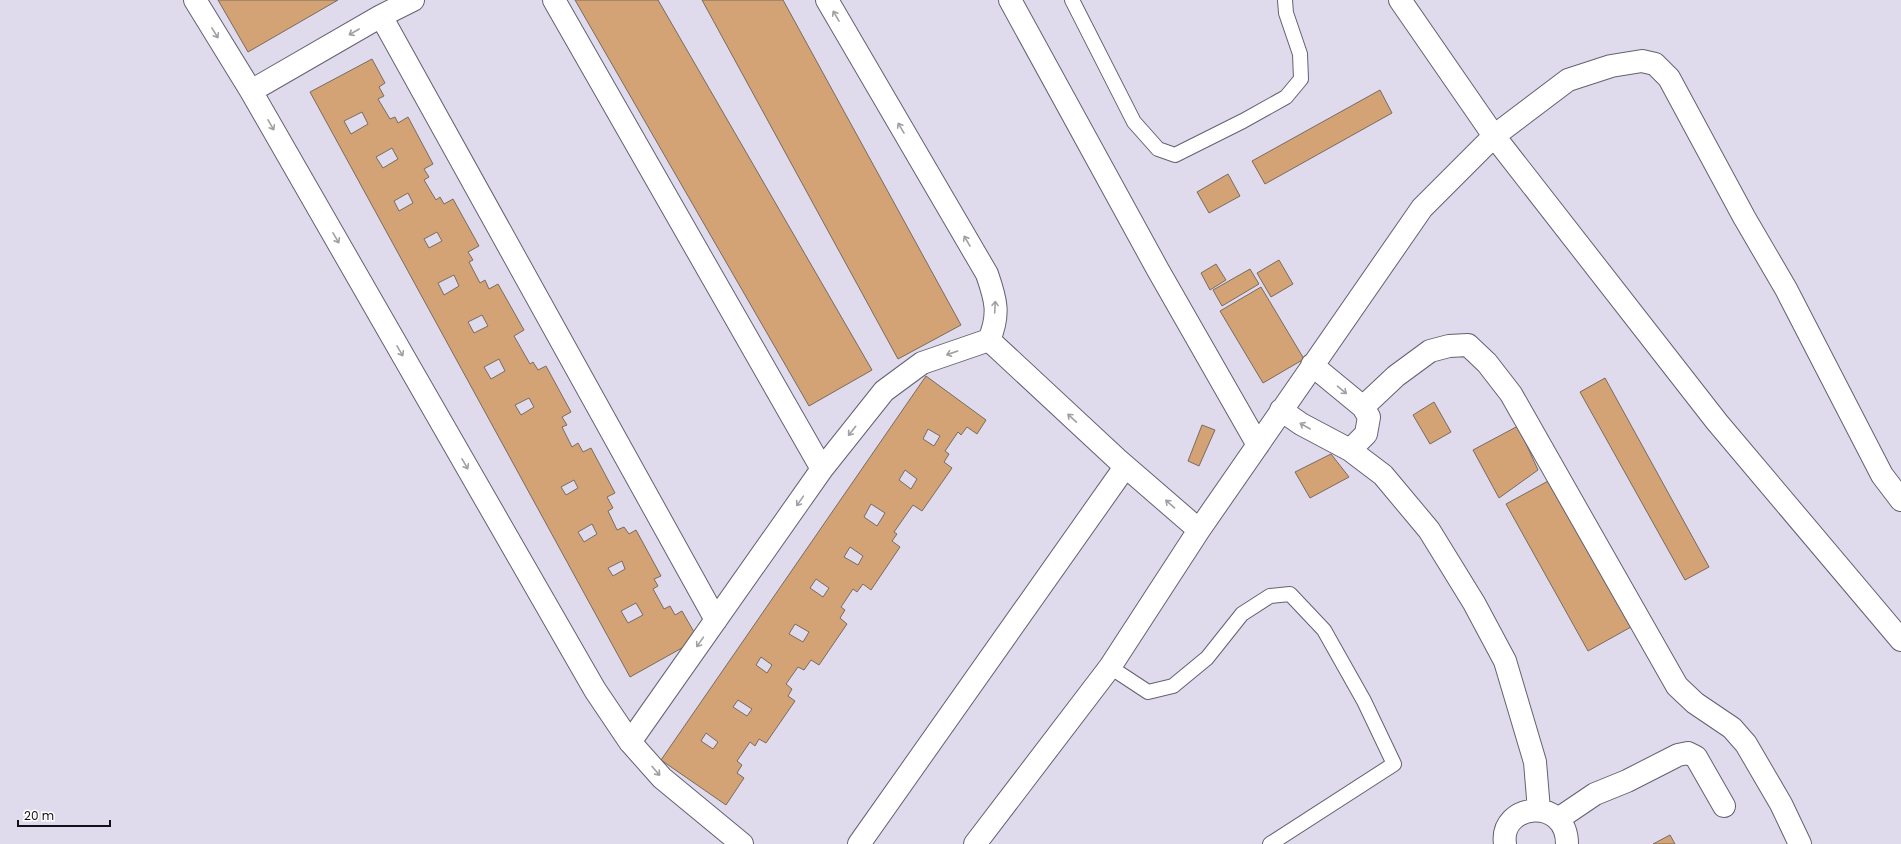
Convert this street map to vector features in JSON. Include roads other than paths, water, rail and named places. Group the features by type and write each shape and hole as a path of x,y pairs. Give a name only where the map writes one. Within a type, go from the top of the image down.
{"street":[{"path":"195,0 252,92 595,690 630,742 662,778 742,844"},
{"path":"252,92 381,16 413,0"},
{"path":"554,0 822,469"},
{"path":"630,742 822,469 884,391 922,364 989,340 994,327 996,301 987,274 826,0"},
{"path":"1010,0 1158,270 1258,445"},
{"path":"1400,0 1494,136 1717,422 1901,640"},
{"path":"381,16 716,620"},
{"path":"975,844 1110,667 1199,530 1422,208 1494,136 1568,80 1611,66 1642,61 1655,64 1669,78 1744,217 1786,289 1882,475 1901,500"},
{"path":"989,340 1126,467 1199,530"},
{"path":"1363,407 1396,376 1430,351 1450,346 1468,345 1487,363 1511,394 1676,686 1695,703 1732,728 1746,744 1781,804 1800,844"},
{"path":"1312,365 1363,407 1369,417 1366,434 1350,450"},
{"path":"1281,410 1301,424 1350,450 1383,475 1429,530 1474,603 1505,661 1549,814"},
{"path":"859,844 1126,467"},
{"path":"1549,814 1627,781 1678,755 1688,753 1696,757 1724,806"},
{"path":"1505,844 1507,830 1512,821 1529,810 1549,814 1564,827 1567,844"}],"lane":[{"path":"1072,0 1134,122 1158,149 1175,155 1243,121 1286,97 1301,78 1300,54 1286,13 1285,0"},
{"path":"1110,667 1148,692 1173,686 1207,658 1242,614 1270,596 1290,594 1324,630 1364,701 1394,764 1270,844"}]}
